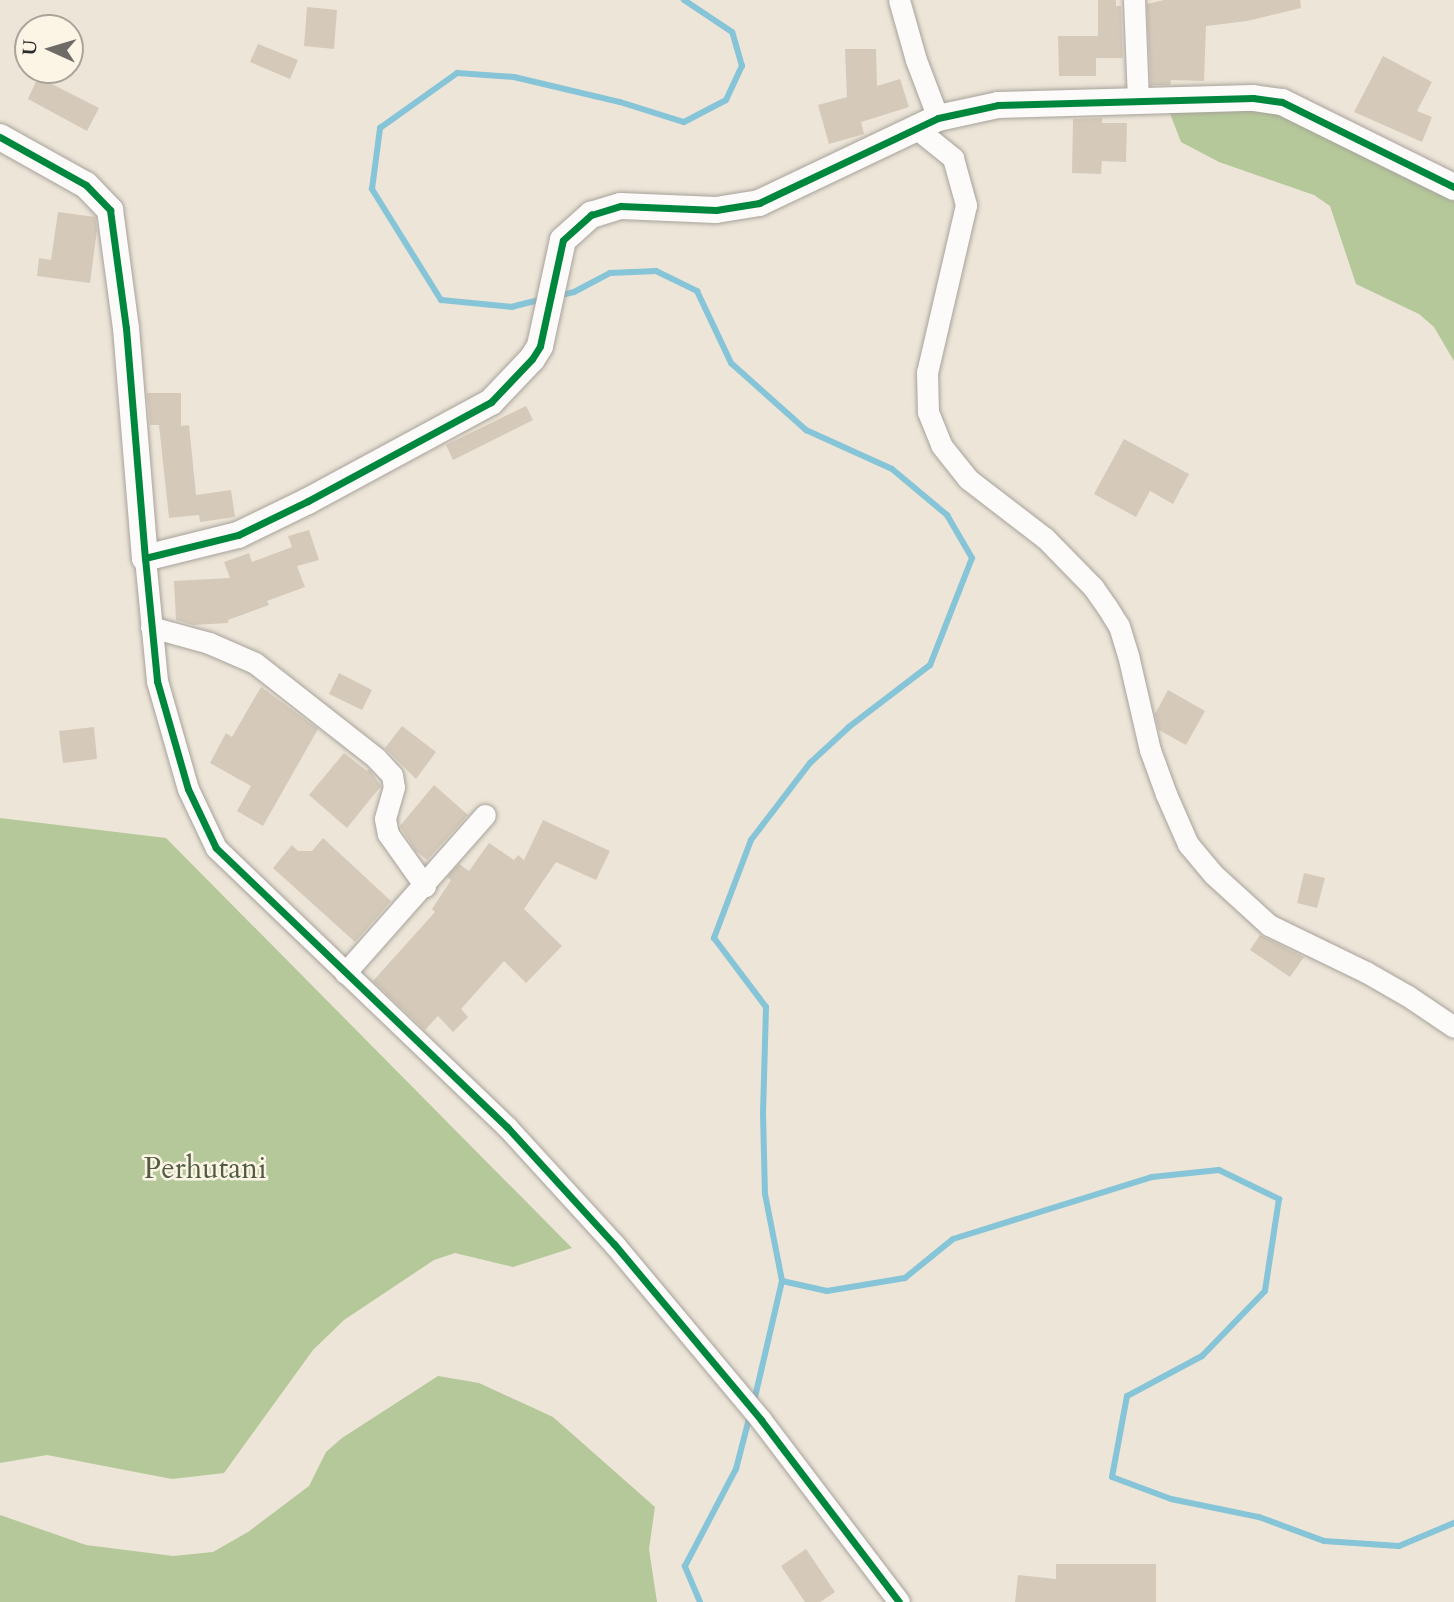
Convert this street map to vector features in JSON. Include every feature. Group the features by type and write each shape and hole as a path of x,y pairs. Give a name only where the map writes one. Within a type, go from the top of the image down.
{"street":[{"path":"900,0 916,60 927,123 933,139 953,158 967,205 954,264 931,345 927,372 928,412 934,432 952,461 968,479 1045,538 1093,587 1119,626 1150,750 1173,812 1197,856 1232,894 1269,925 1398,990 1454,1027"},
{"path":"1134,0 1138,102"},
{"path":"145,558 238,535 491,402 533,359 540,346 563,240 590,215 621,206 716,210 759,203 927,123 998,105 1253,98 1282,102 1454,187"},
{"path":"0,137 86,185 110,210 126,328 157,681 188,789 210,838 253,886 507,1127 614,1244 761,1420 899,1602"},
{"path":"151,627 209,643 255,663 376,758 392,775 394,787 385,819 388,834 425,886"},
{"path":"345,973 425,886 485,815"}],"green space":[{"path":"1253,108 1279,111 1454,197 1454,361 1434,327 1419,314 1356,284 1330,206 1314,195 1219,162 1181,142 1169,111"},
{"name":"Perhutani","path":"0,818 166,838 572,1248 513,1267 455,1253 434,1260 344,1320 313,1350 224,1473 172,1479 47,1455 0,1463"},
{"path":"438,1376 479,1383 553,1417 655,1507 649,1549 657,1602 0,1602 0,1515 86,1545 173,1556 213,1552 248,1532 309,1486 326,1452 342,1438"}],"building":[{"path":"1098,0 1116,0 1116,6 1121,6 1123,58 1096,58 1096,76 1059,76 1058,36 1098,36"},
{"path":"1164,0 1300,0 1301,8 1247,21 1206,26 1204,81 1171,80 1170,85 1151,85 1147,4"},
{"path":"307,7 337,10 334,49 304,46"},
{"path":"258,44 298,60 290,79 250,62"},
{"path":"845,49 876,49 877,86 900,79 909,107 861,122 864,134 829,144 818,105 847,97"},
{"path":"1383,56 1432,82 1417,111 1432,117 1422,142 1354,112"},
{"path":"35,84 52,84 99,108 87,131 28,99"},
{"path":"1102,118 1102,123 1127,123 1126,162 1102,161 1101,174 1072,173 1073,119"},
{"path":"58,212 95,217 97,230 90,283 37,276 39,258 51,260"},
{"path":"147,393 181,393 181,426 189,425 196,495 231,490 235,517 200,522 199,515 169,518 159,425 150,425"},
{"path":"526,406 533,420 453,460 446,445"},
{"path":"1124,439 1189,474 1173,504 1150,491 1136,517 1094,494"},
{"path":"309,530 319,560 297,566 305,587 267,601 269,605 228,620 228,623 193,625 176,620 174,581 230,578 224,562 249,553 252,562 292,547 288,536"},
{"path":"339,673 372,690 362,710 329,694"},
{"path":"261,687 318,729 263,826 237,811 251,786 210,763 226,733 232,737"},
{"path":"1168,690 1205,711 1186,745 1159,730 1155,714"},
{"path":"402,726 436,752 416,779 385,748"},
{"path":"94,727 97,759 63,763 59,731"},
{"path":"344,753 367,771 369,769 381,786 347,828 309,795"},
{"path":"434,785 468,815 427,860 415,850 400,826"},
{"path":"543,820 610,851 596,880 556,862 524,909 562,946 526,983 504,961 461,1009 468,1017 453,1032 438,1016 425,1030 373,981 435,912 432,909 451,880 447,877 459,864 469,871 489,843 514,860 518,855 524,860"},
{"path":"323,838 391,901 355,942 273,868 292,845 298,851 312,851"},
{"path":"1304,873 1325,878 1317,908 1297,903"},
{"path":"1260,935 1304,957 1290,977 1250,950"},
{"path":"806,1549 835,1592 820,1602 805,1602 781,1566"},
{"path":"1056,1564 1156,1564 1156,1602 1015,1602 1018,1575 1056,1579"}],"waterway":[{"path":"543,299 512,307 441,300 372,189 380,128 457,73 514,77 620,102 684,122 726,100 742,66 732,32 684,0"},
{"path":"557,296 574,292 610,273 656,271 697,291 731,363 806,430 892,469 947,515 972,558 930,665 849,727 810,763 751,840 714,938 766,1007 763,1113 765,1194 782,1281 754,1401"},
{"path":"782,1281 827,1291 905,1278 953,1239 1152,1177 1219,1170 1279,1199 1265,1291 1202,1356 1127,1396 1112,1477 1171,1499 1259,1517 1324,1541 1399,1546 1454,1523"},
{"path":"700,1602 685,1566 736,1469 750,1415"}],"cycle path":[{"path":"0,137 86,185 110,210 126,328 145,558 238,535 308,501 491,402 532,359 540,346 563,240 591,215 621,206 716,210 759,203 938,118 998,105 1253,98 1282,102 1454,187"},
{"path":"145,558 157,681 188,789 216,848 507,1127 614,1244 761,1420 899,1602"}]}
